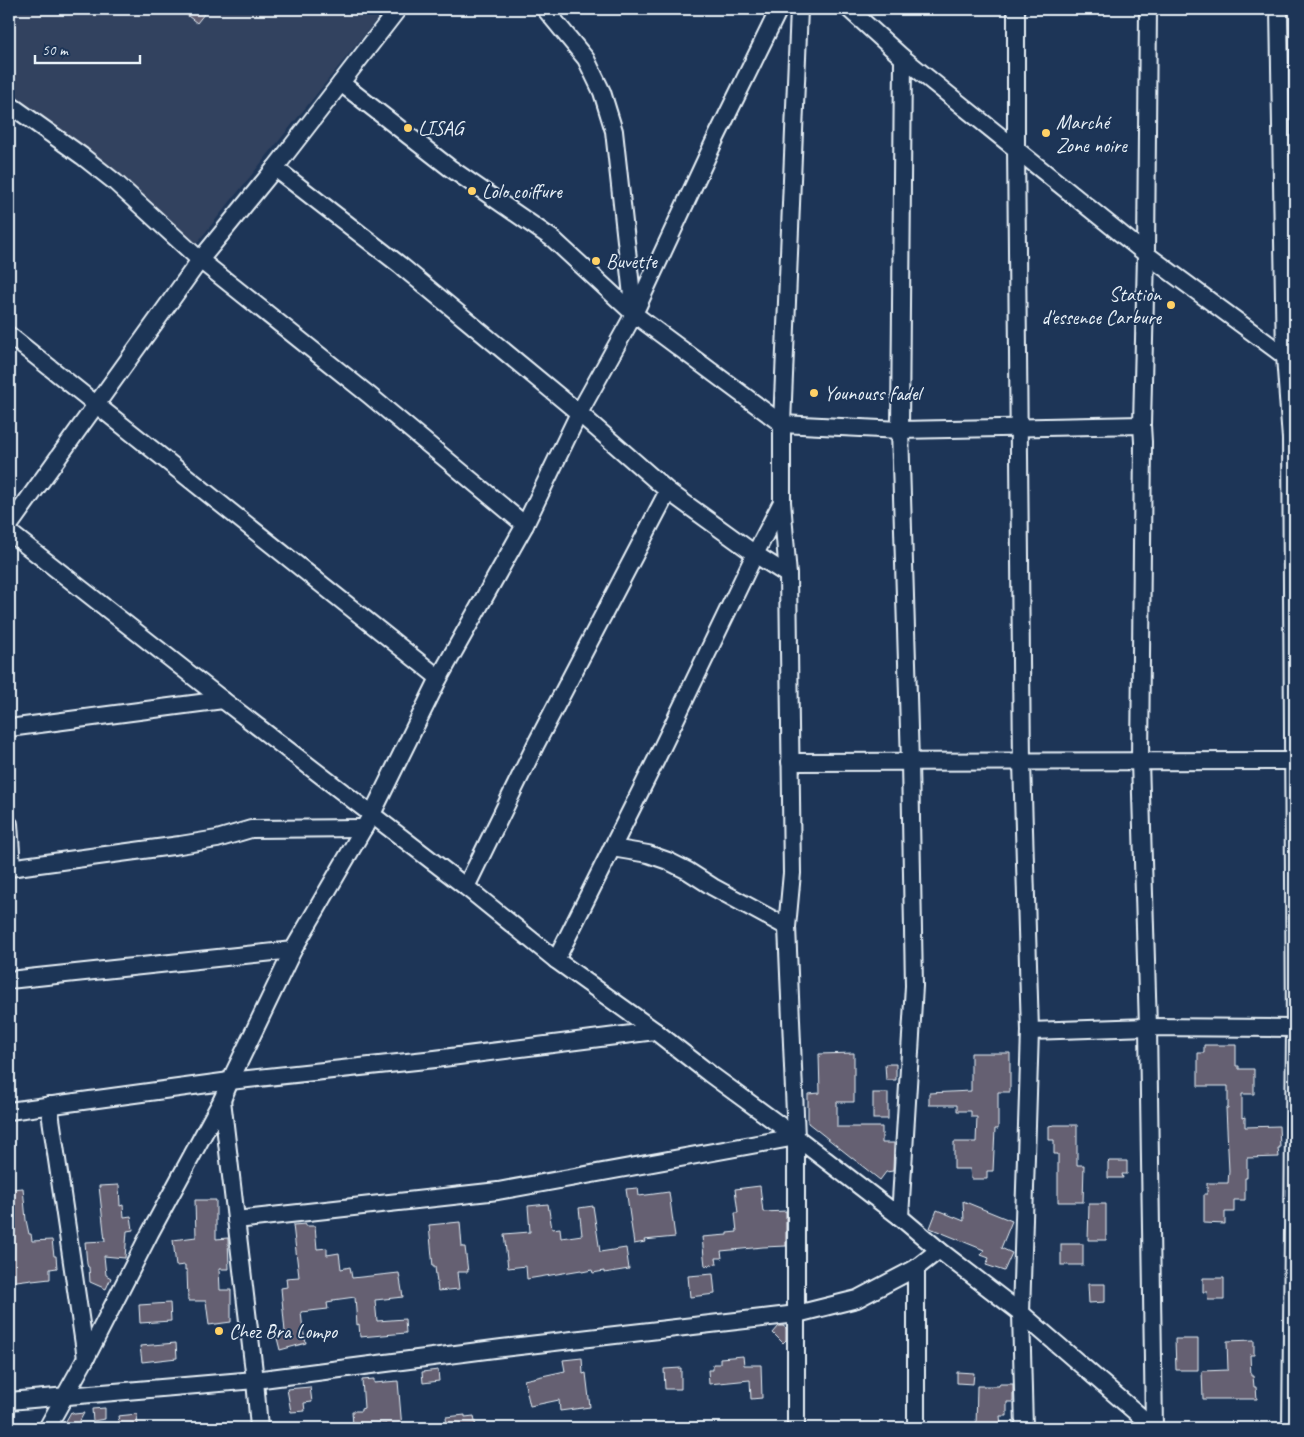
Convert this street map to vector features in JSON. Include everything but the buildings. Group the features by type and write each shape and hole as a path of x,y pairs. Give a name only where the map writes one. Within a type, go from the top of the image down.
{"street":[{"path":"9,526 200,260 275,168 398,9"},
{"path":"545,9 586,59 602,92 614,131 634,314"},
{"path":"47,1428 222,1100 293,950 368,821 439,678 525,525 580,413 634,314 714,142 779,9"},
{"path":"796,1428 796,1137 787,927 792,873 788,575 782,502 782,424 799,9"},
{"path":"849,9 903,58 1146,254 1290,360"},
{"path":"1016,9 1022,762 1030,1031 1020,1313 1024,1428"},
{"path":"1148,9 1146,254 1142,425 1140,761 1148,1027 1154,1428"},
{"path":"1279,9 1281,147 1290,360 1294,762 1295,1028 1291,1428"},
{"path":"900,1217 914,986 910,762 900,430 903,58"},
{"path":"341,83 450,168 553,239 634,314 782,424 900,430 1019,426 1142,425"},
{"path":"9,104 115,182 200,260 370,394 525,525"},
{"path":"1281,147 1295,158"},
{"path":"275,168 400,265 580,413 668,491 755,554 788,575"},
{"path":"9,335 439,678"},
{"path":"466,887 536,744 668,491"},
{"path":"556,960 782,502"},
{"path":"9,532 223,700 368,821 466,887 556,960 655,1031 900,1217 1020,1313 1154,1428"},
{"path":"9,728 223,700"},
{"path":"790,762 1294,762"},
{"path":"9,824 10,868 180,845 252,829 368,821"},
{"path":"612,848 648,854 688,871 713,887 787,927"},
{"path":"9,980 293,950"},
{"path":"1030,1031 1148,1027 1295,1028"},
{"path":"9,1111 230,1080 436,1059 655,1031"},
{"path":"222,1100 259,1428"},
{"path":"49,1105 86,1358"},
{"path":"236,1220 498,1191 796,1137"},
{"path":"9,1401 255,1380 502,1348 797,1314 857,1299 916,1268 939,1250"},
{"path":"916,1268 916,1428"}],"shaded area":[{"path":"9,9 385,9 196,244 9,99"}],"place":[{"name":"LISAG","path":"408,128"},
{"name":"Marché Zone noire","path":"1046,133"},
{"name":"Lolo coiffure","path":"472,191"},
{"name":"Buvette","path":"596,261"},
{"name":"Station d'essence Carbure","path":"1171,305"},
{"name":"Younouss fadel","path":"814,393"},
{"name":"Chez Bra Lompo","path":"219,1331"}]}
